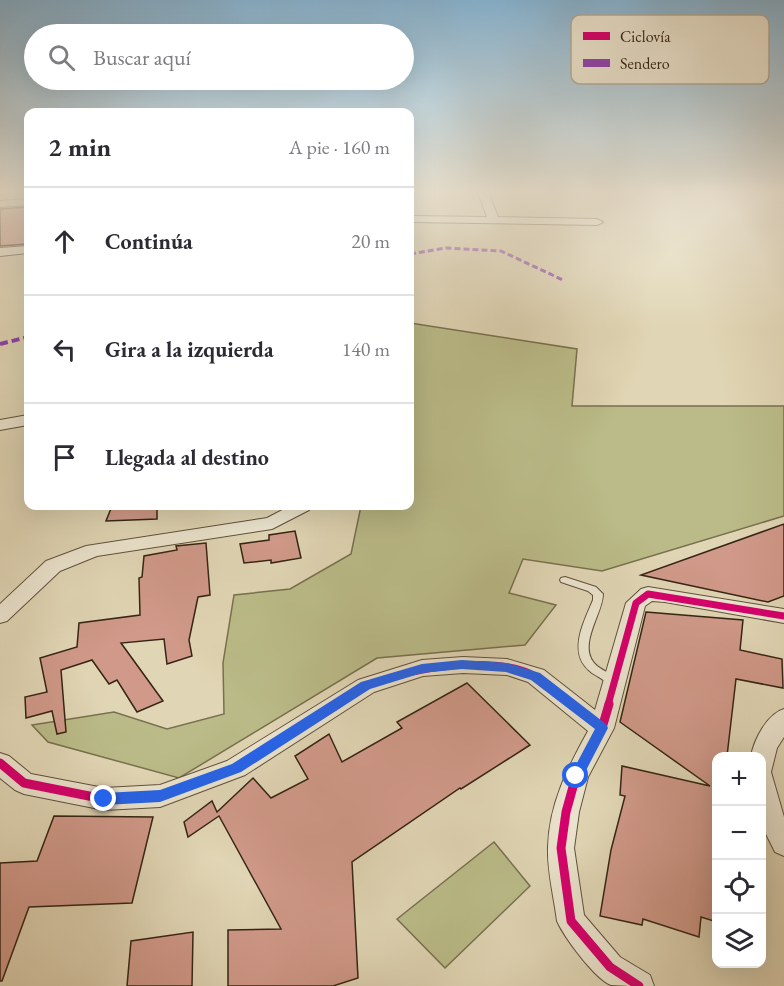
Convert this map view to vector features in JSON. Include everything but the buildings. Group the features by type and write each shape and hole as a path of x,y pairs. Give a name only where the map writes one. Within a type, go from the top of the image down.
{"street":[{"path":"0,252 24,250"},
{"path":"0,425 24,421"},
{"path":"0,616 53,566 72,556 93,549 272,523 296,510"},
{"path":"639,986 610,967 571,921 561,848 566,812 576,776 602,728 636,603 648,594 675,596 760,615 784,616"},
{"path":"0,763 24,783 104,799 160,796 236,768 366,686 422,668 462,665 507,667 536,676 602,728"},
{"path":"764,752 765,746 784,718"},
{"path":"766,796 772,822 784,844"}],"lane":[{"path":"565,580 592,589 598,594 584,641 586,656 590,666 614,681"}],"green space":[{"path":"414,324 577,349 572,406 784,406 784,516 602,571 523,559 509,593 556,605 525,645 377,658 179,778 48,742 32,725 114,712 167,729 224,714 223,663 234,595 290,589 351,554 360,510 414,510"},
{"path":"494,842 530,886 445,968 397,919"}],"marked path":[{"path":"414,253 446,248 501,251 563,280"},
{"path":"0,344 24,338"}],"cycle path":[{"path":"639,986 610,967 571,921 561,848 566,812 576,776 602,728 636,603 648,594 665,595 750,612 784,616"},
{"path":"0,763 24,783 104,799 160,796 236,768 366,686 422,668 463,665 507,667 536,676 602,728"}],"route":[{"path":"104,799 160,796 236,768 366,686 422,668 462,665 507,667 536,676 602,728 576,776"}]}
